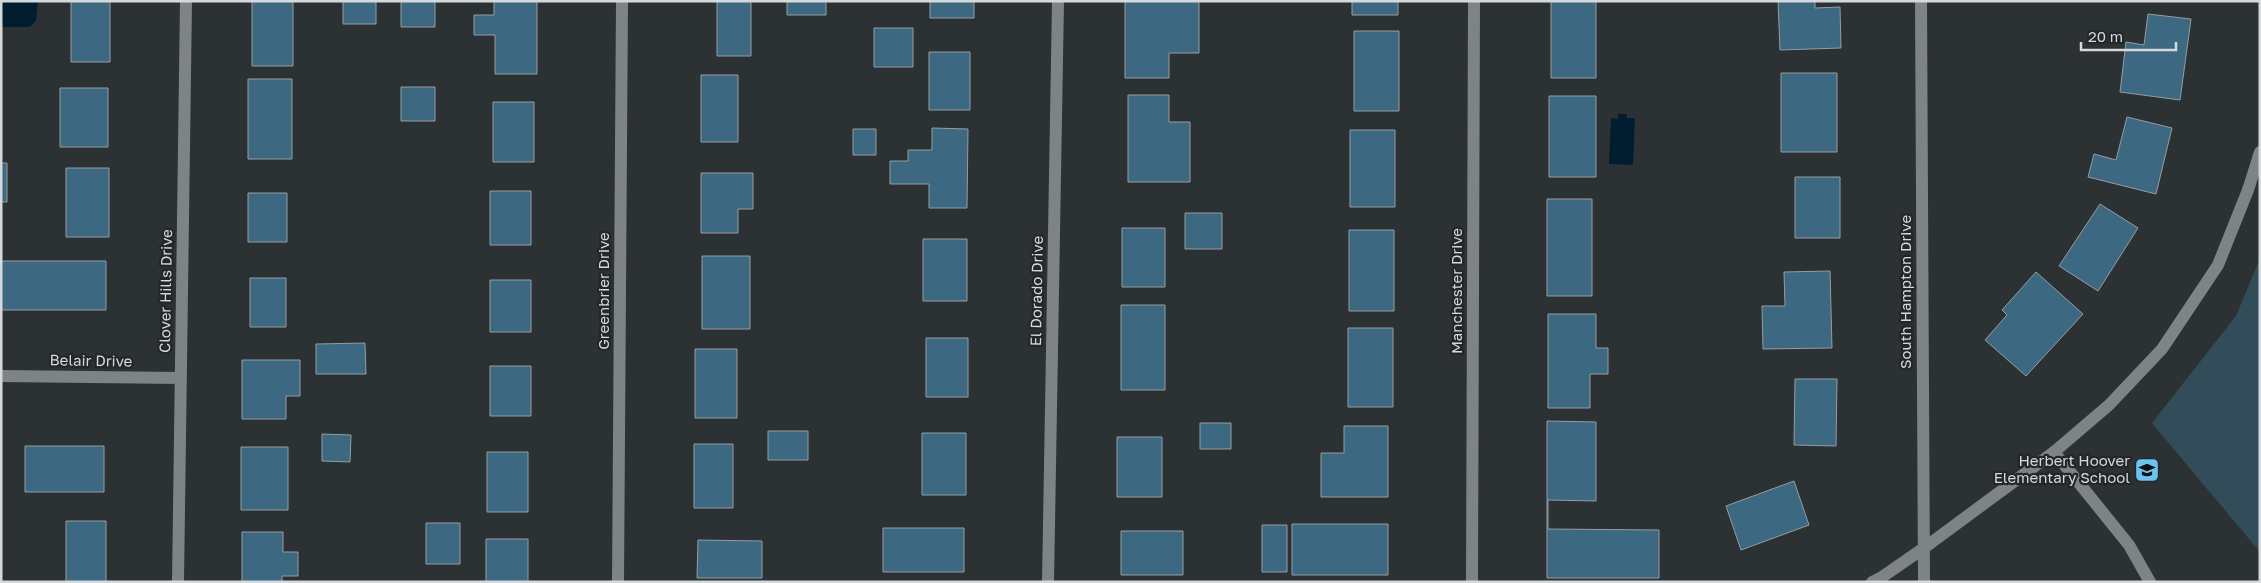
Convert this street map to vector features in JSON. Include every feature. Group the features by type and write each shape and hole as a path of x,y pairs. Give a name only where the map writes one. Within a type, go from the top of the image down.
{"street":[{"name":"Clover Hills Drive","path":"178,582 186,1"},
{"name":"Greenbrier Drive","path":"618,582 622,1"},
{"name":"El Dorado Drive","path":"1048,582 1058,1"},
{"name":"Manchester Drive","path":"1472,582 1474,1"},
{"name":"South Hampton Drive","path":"1921,1 1924,582"},
{"path":"1872,582 1924,548 2054,452 2109,405 2162,349 2218,265 2248,190 2260,152"},
{"name":"Belair Drive","path":"1,376 181,378"},
{"path":"2054,452 2129,545 2150,582"}],"shaded area":[{"path":"1,1 38,1 36,21 30,27 1,27"},
{"path":"1618,114 1627,114 1627,118 1635,118 1633,165 1609,164 1611,118 1618,119"},
{"path":"2260,258 2260,552 2152,423 2236,316"}],"building":[{"path":"71,1 110,1 110,62 71,62"},
{"path":"252,1 293,1 293,66 252,66"},
{"path":"343,1 376,1 376,24 343,24"},
{"path":"401,1 435,1 435,27 401,27"},
{"path":"494,1 537,1 537,74 495,74 495,35 474,35 474,15 494,15"},
{"path":"717,1 751,1 751,56 717,56"},
{"path":"787,1 826,1 826,15 787,15"},
{"path":"930,1 974,1 974,18 930,18"},
{"path":"1125,1 1199,1 1199,53 1169,53 1169,78 1125,78"},
{"path":"1352,1 1398,1 1398,15 1352,15"},
{"path":"1551,1 1596,1 1596,78 1551,78"},
{"path":"1778,1 1815,1 1815,8 1840,7 1841,48 1780,50"},
{"path":"2148,14 2191,19 2180,100 2120,92 2126,42 2144,45"},
{"path":"874,28 913,28 913,67 874,67"},
{"path":"1354,31 1399,31 1399,111 1354,111"},
{"path":"929,52 970,52 970,110 929,110"},
{"path":"1781,73 1837,73 1837,152 1781,152"},
{"path":"701,75 738,75 738,142 701,142"},
{"path":"248,79 292,79 292,159 248,159"},
{"path":"401,87 435,87 435,121 401,121"},
{"path":"60,88 108,88 108,147 60,147"},
{"path":"1128,95 1169,95 1169,122 1190,122 1190,182 1128,182"},
{"path":"1549,96 1596,96 1596,177 1549,177"},
{"path":"493,102 534,102 534,162 493,162"},
{"path":"2127,117 2172,128 2156,194 2088,177 2094,154 2116,160"},
{"path":"932,128 968,129 967,208 929,208 929,184 890,184 890,161 908,161 908,150 932,150"},
{"path":"853,129 876,129 876,155 853,155"},
{"path":"1350,130 1395,130 1395,207 1350,207"},
{"path":"1,163 7,163 7,202 1,202"},
{"path":"66,168 109,168 109,237 66,237"},
{"path":"701,173 753,173 753,209 738,209 738,233 701,233"},
{"path":"1795,177 1840,177 1840,238 1795,238"},
{"path":"490,191 531,191 531,245 490,245"},
{"path":"248,193 287,193 287,242 248,242"},
{"path":"1547,199 1592,199 1592,296 1547,296"},
{"path":"2100,204 2138,228 2098,291 2059,266"},
{"path":"1185,213 1222,213 1222,249 1185,249"},
{"path":"1122,228 1165,228 1165,287 1122,287"},
{"path":"1349,230 1394,230 1394,311 1349,311"},
{"path":"923,239 967,239 967,301 923,301"},
{"path":"702,256 750,256 750,329 702,329"},
{"path":"1,261 106,261 106,310 1,310"},
{"path":"1830,271 1832,348 1763,349 1762,306 1785,306 1784,272"},
{"path":"2036,272 2083,314 2026,376 1985,340 2007,315 2002,310"},
{"path":"250,278 286,278 286,327 250,327"},
{"path":"490,280 531,280 531,332 490,332"},
{"path":"1121,305 1165,305 1165,390 1121,390"},
{"path":"1548,314 1596,314 1596,348 1608,348 1608,374 1590,374 1590,408 1548,408"},
{"path":"1348,328 1393,328 1393,407 1348,407"},
{"path":"926,338 968,338 968,397 926,397"},
{"path":"365,343 366,374 316,374 316,344"},
{"path":"695,349 737,349 737,418 695,418"},
{"path":"242,360 300,360 300,396 286,396 286,419 242,419"},
{"path":"490,366 531,366 531,416 490,416"},
{"path":"1795,379 1837,379 1836,446 1794,445"},
{"path":"1547,421 1596,422 1596,501 1548,500 1548,529 1659,530 1659,578 1547,578"},
{"path":"1200,423 1231,423 1231,449 1200,449"},
{"path":"1344,426 1388,426 1388,497 1321,497 1321,453 1344,453"},
{"path":"768,431 808,431 808,460 768,460"},
{"path":"922,433 966,433 966,495 922,495"},
{"path":"322,434 351,435 350,462 322,461"},
{"path":"1117,437 1162,437 1162,497 1117,497"},
{"path":"694,444 733,444 733,508 694,508"},
{"path":"25,446 104,446 104,492 25,492"},
{"path":"241,447 288,447 288,510 241,510"},
{"path":"487,452 528,452 528,512 487,512"},
{"path":"1794,481 1809,525 1741,550 1726,506"},
{"path":"66,521 106,521 106,582 66,582"},
{"path":"426,523 460,523 460,564 426,564"},
{"path":"1292,524 1388,524 1388,575 1292,575"},
{"path":"1262,525 1287,525 1287,572 1262,572"},
{"path":"883,528 964,528 964,572 883,572"},
{"path":"1121,531 1183,531 1183,575 1121,575"},
{"path":"242,532 283,532 283,552 298,552 298,576 282,576 282,582 242,582"},
{"path":"486,539 528,539 528,582 486,582"},
{"path":"698,540 762,541 762,578 697,578"}],"place":[{"name":"Herbert Hoover Elementary School","path":"2147,470"}]}
